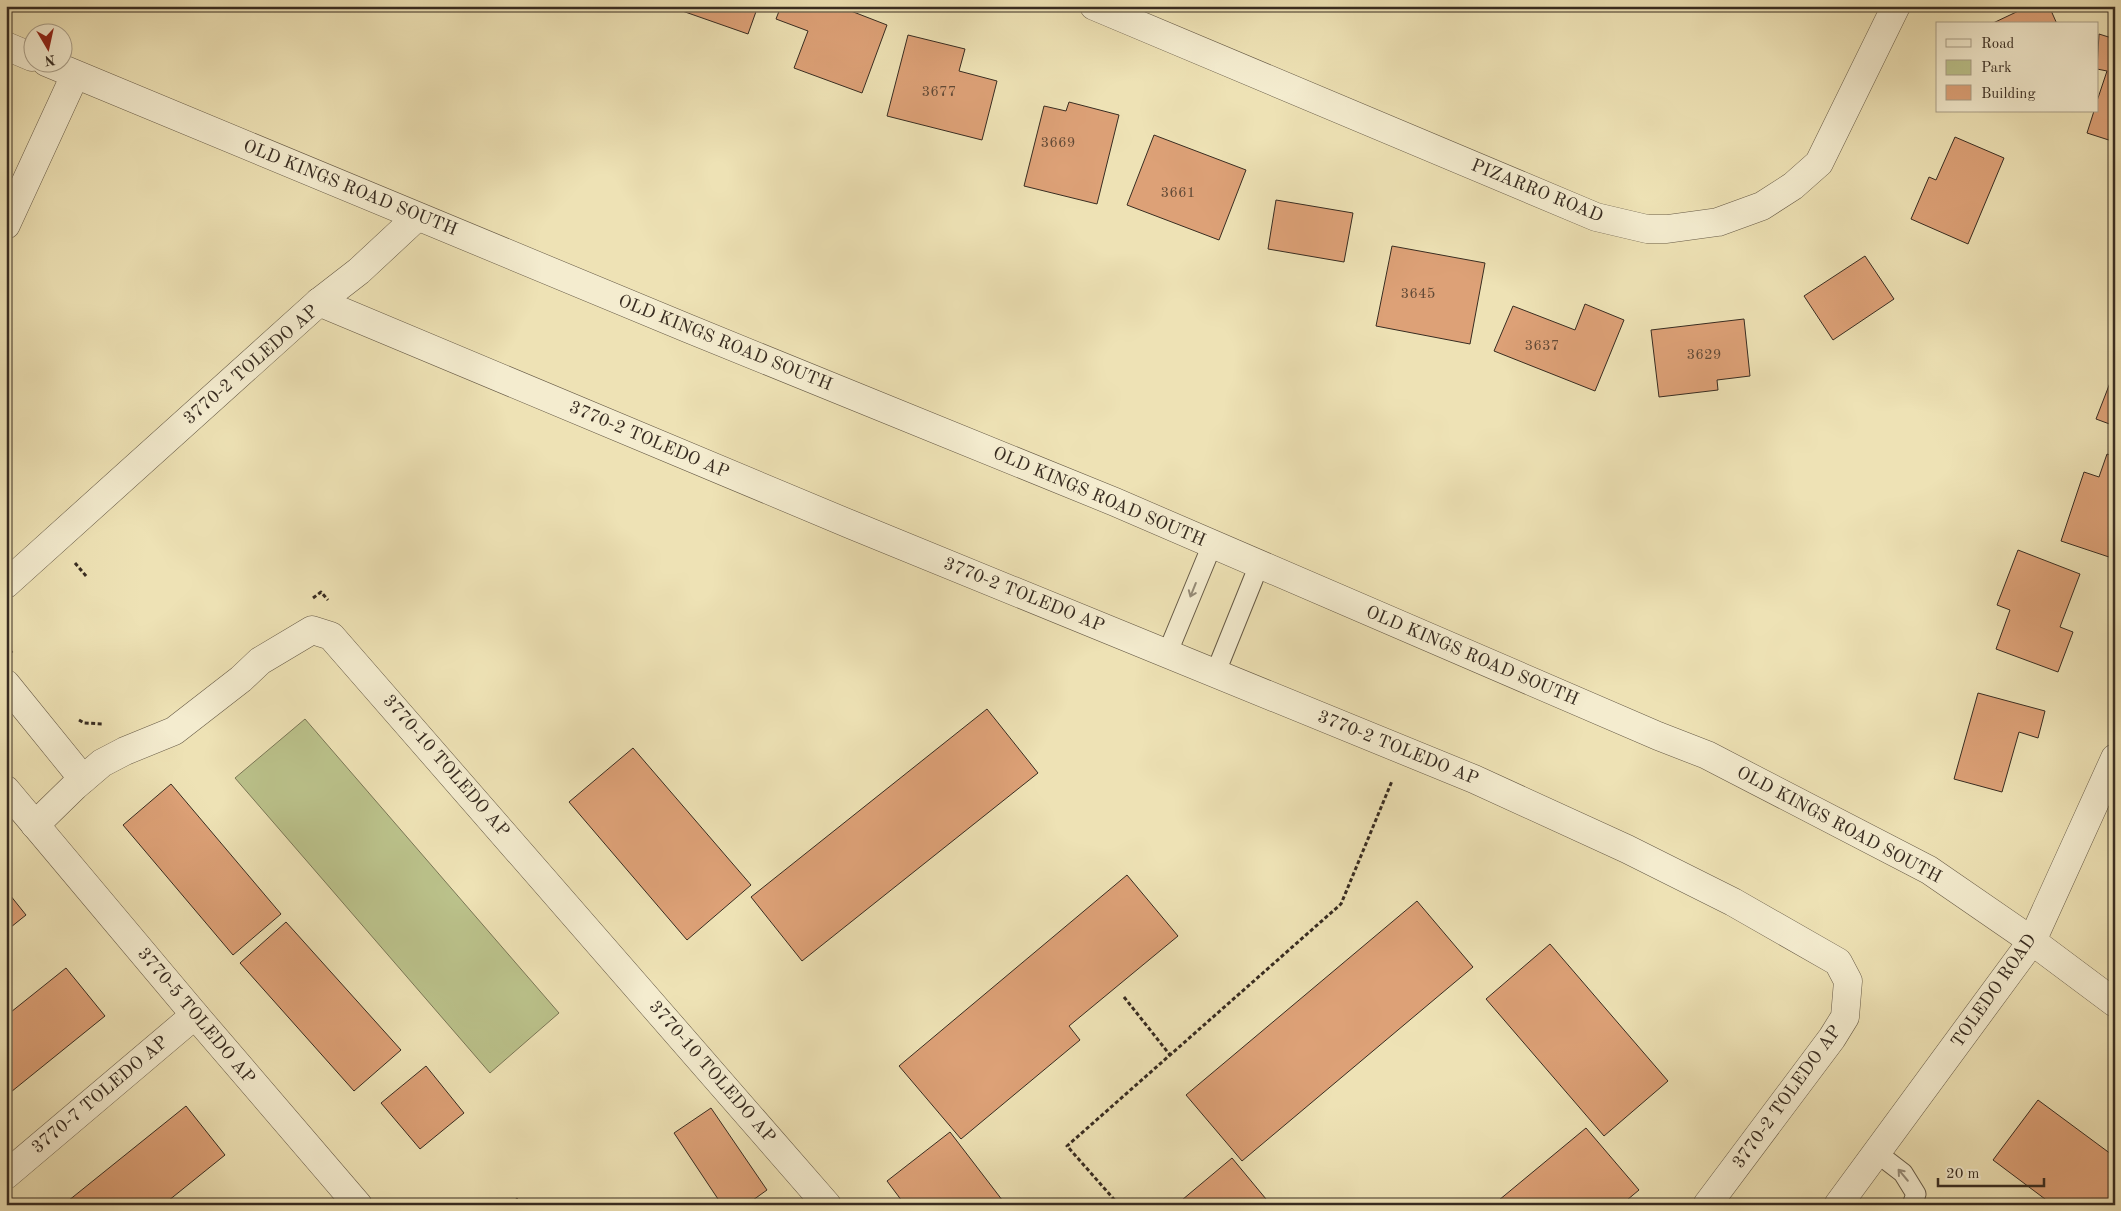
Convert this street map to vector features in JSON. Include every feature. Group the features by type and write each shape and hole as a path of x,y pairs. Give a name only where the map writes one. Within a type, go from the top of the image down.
{"street":[{"name":"PIZARRO ROAD","path":"1094,6 1596,217 1647,229 1718,222 1762,206 1793,186 1819,162 1896,6"},
{"path":"6,46 22,53"},
{"name":"OLD KINGS ROAD SOUTH","path":"68,72 417,217 1115,502 1658,736 1707,755 1929,870 2032,941 2115,1003"},
{"path":"6,225 75,75"},
{"path":"319,302 358,271 417,217"},
{"name":"3770-2 TOLEDO AP","path":"6,584 319,302 852,525 1474,779 1627,849 1733,902 1838,962 1848,981 1845,1017 1826,1046 1707,1205"},
{"name":"3770-10 TOLEDO AP","path":"35,825 102,763 125,751 174,731 241,679 260,661 312,630 331,636 827,1205"},
{"path":"12,673 83,779"},
{"name":"TOLEDO ROAD","path":"1838,1205 2032,941 2115,758"},
{"path":"6,790 35,825"},
{"name":"3770-5 TOLEDO AP","path":"35,825 358,1205"},
{"name":"3770-7 TOLEDO AP","path":"6,1175 195,1015"}],"lane":[{"path":"1167,654 1212,545"},
{"path":"1215,674 1260,565"},
{"path":"1877,1153 1904,1173 1916,1194 1912,1205"}],"path":[{"path":"306,604 321,592 334,607"},
{"path":"6,645 12,673"},
{"path":"77,718 84,723 109,724"},
{"path":"1119,1205 1067,1146 1341,904 1405,751"},
{"path":"1124,997 1170,1055"}],"green space":[{"path":"305,719 559,1013 490,1073 235,778"}],"building":[{"path":"668,6 758,6 748,34"},
{"path":"781,6 838,6 887,25 862,93 794,68 808,31 776,19"},
{"path":"2029,6 2049,6 2056,22 1995,22"},
{"path":"2099,34 2115,39 2115,142 2087,133 2094,112 2098,112 2098,98 2107,71 2098,69"},
{"path":"908,35 965,49 959,71 997,81 982,140 887,116"},
{"path":"1069,102 1119,115 1097,204 1024,186 1044,106 1066,111"},
{"path":"1154,135 1246,170 1219,240 1127,205"},
{"path":"1955,137 2004,158 1968,244 1911,219 1929,177 1936,180"},
{"path":"1276,200 1353,213 1344,262 1268,249"},
{"path":"1392,246 1485,263 1470,344 1376,326"},
{"path":"1865,256 1894,299 1833,340 1804,296"},
{"path":"1585,304 1624,320 1595,391 1494,351 1513,306 1575,330"},
{"path":"1744,319 1750,376 1717,380 1718,390 1659,397 1651,330"},
{"path":"2115,370 2115,426 2096,419"},
{"path":"2107,454 2115,457 2115,559 2061,541 2084,472 2099,477"},
{"path":"2018,550 2080,574 2060,627 2073,632 2058,672 1996,649 2010,610 1997,605"},
{"path":"1978,693 2045,711 2038,738 2019,732 2002,792 1954,779"},
{"path":"987,709 1038,773 802,961 751,897"},
{"path":"633,748 751,885 687,940 569,802"},
{"path":"171,784 281,914 233,955 123,825"},
{"path":"1127,875 1178,936 1069,1026 1080,1040 961,1139 899,1066"},
{"path":"6,890 26,915 6,931"},
{"path":"1417,901 1473,967 1242,1161 1186,1095"},
{"path":"286,922 401,1050 354,1091 240,963"},
{"path":"1550,944 1668,1081 1604,1136 1486,999"},
{"path":"66,968 105,1016 6,1096 6,1016"},
{"path":"426,1066 464,1113 420,1149 381,1103"},
{"path":"2038,1100 2115,1157 2115,1205 2053,1205 1993,1160"},
{"path":"186,1106 225,1155 163,1205 63,1205"},
{"path":"711,1108 767,1190 746,1205 722,1205 674,1133"},
{"path":"1586,1128 1639,1190 1621,1205 1493,1205"},
{"path":"950,1132 1006,1205 905,1205 887,1181"},
{"path":"1232,1158 1271,1205 1176,1205"},
{"path":"517,1198 523,1205 509,1205"}]}
